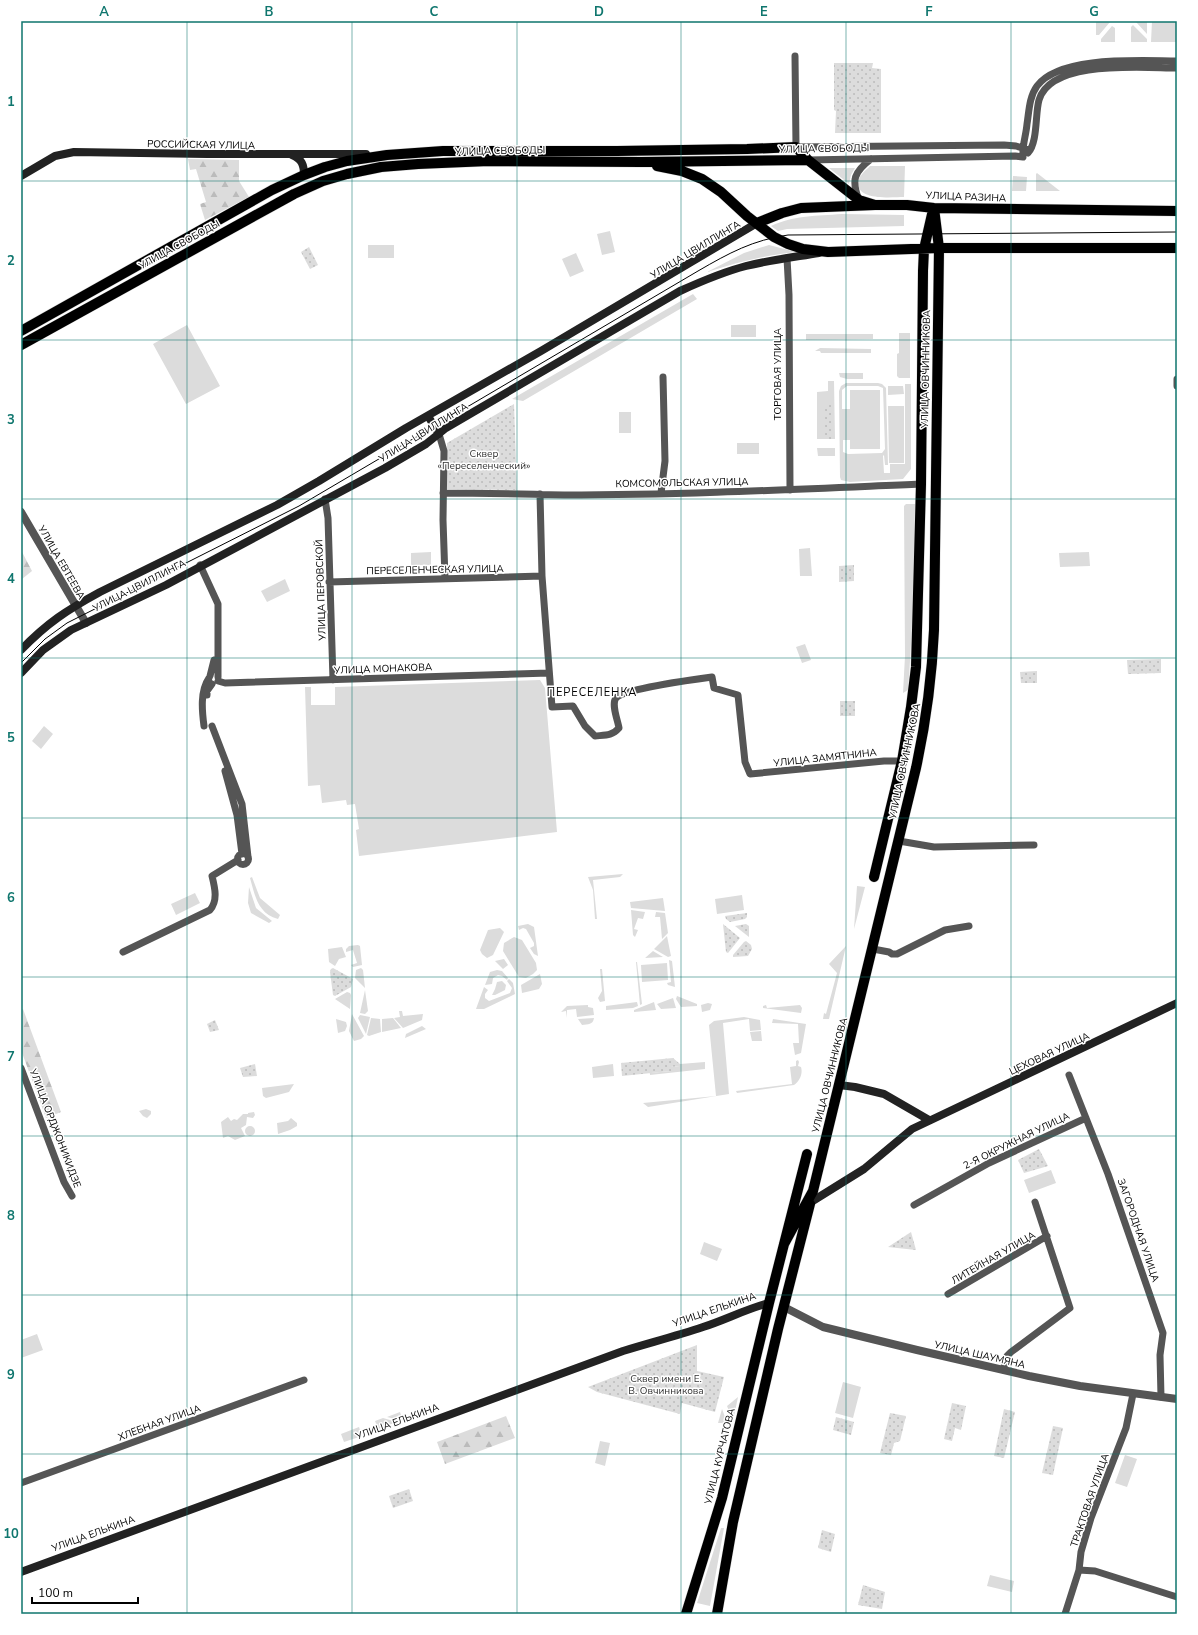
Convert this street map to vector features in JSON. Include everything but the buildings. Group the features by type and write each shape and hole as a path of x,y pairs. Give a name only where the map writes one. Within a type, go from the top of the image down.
{"main road":[{"name":"УЛИЦА СВОБОДЫ","path":"21,331 272,190 304,175 347,161 387,155 443,151 617,151 796,147"},
{"path":"796,147 808,160 859,200 875,205"},
{"name":"РОССИЙСКАЯ УЛИЦА","path":"21,176 55,156 74,152 387,155"},
{"path":"290,154 298,157 302,162 304,175"},
{"name":"УЛИЦА СВОБОДЫ","path":"21,345 294,194 323,181 347,174 381,167 425,163 489,161 641,162 808,160"},
{"path":"641,162 682,171 702,179 721,192 774,237 788,244 828,252 939,248 1177,248"},
{"name":"УЛИЦА РАЗИНА","path":"757,223 782,213 801,208 875,205 907,205 934,208 1177,211"},
{"name":"УЛИЦА ОВЧИННИКОВА","path":"784,1244 813,1191 899,841 923,734 932,669 939,248 934,208"},
{"name":"УЛИЦА ОВЧИННИКОВА","path":"874,877 902,761 916,667 921,484 924,249 934,208"},
{"name":"УЛИЦА ЦВИЛЛИНГА","path":"21,650 50,622 76,605 107,588 277,505 757,223"},
{"name":"УЛИЦА ЦВИЛЛИНГА","path":"21,672 43,650 71,630 166,584 198,566 282,524 325,499 385,468 426,444 446,428 680,291 728,271 766,261 828,252"},
{"path":"428,416 439,434"},
{"name":"ЦЕХОВАЯ УЛИЦА","path":"811,1202 864,1169 902,1136 929,1120 1177,1003"},
{"path":"839,1085 884,1094 929,1120"},
{"path":"769,1303 807,1154"},
{"path":"717,1614 732,1522 811,1202"},
{"name":"УЛИЦА ЕЛЬКИНА","path":"21,1572 623,1351 702,1328 737,1315 752,1307 769,1303 784,1307"},
{"name":"УЛИЦА КУРЧАТОВА","path":"686,1614 722,1498 769,1303"}],"street":[{"path":"795,56 796,147"},
{"path":"1023,157 1022,148 1027,129 1030,103 1036,87 1047,76 1066,69 1090,63 1177,61"},
{"path":"1023,157 1030,150 1041,94 1044,89 1055,80 1084,70 1177,68"},
{"path":"1027,129 1030,136 1034,132"},
{"name":"УЛИЦА СВОБОДЫ","path":"796,147 1004,145 1030,150"},
{"path":"900,147 900,158"},
{"name":"УЛИЦА СВОБОДЫ","path":"808,160 1023,157"},
{"path":"859,200 854,181 857,173 871,159"},
{"name":"ТОРГОВАЯ УЛИЦА","path":"787,258 789,295 790,490"},
{"path":"661,493 665,461 663,377"},
{"path":"1177,379 1177,386"},
{"path":"439,434 444,451 443,520 445,578"},
{"name":"КОМСОМОЛЬСКАЯ УЛИЦА","path":"443,493 661,493 790,490 921,484"},
{"path":"540,494 542,576 549,673"},
{"name":"УЛИЦА ПЕРОВСКОЙ","path":"325,499 328,518 333,680"},
{"name":"УЛИЦА ЕВТЕЕВА","path":"21,512 86,623"},
{"path":"123,952 210,910 214,906 215,899 215,887 212,876 242,857 242,804 208,726 207,694 213,679 214,662 214,609 198,566"},
{"name":"ПЕРЕСЕЛЕНЧЕСКАЯ УЛИЦА","path":"329,582 445,578 451,580 542,576"},
{"name":"УЛИЦА ЗАМЯТНИНА","path":"549,673 552,707 573,706 585,726 595,736 610,735 615,733 619,728 614,704 616,699 621,695 650,688 712,677 714,688 738,695 745,762 750,774 884,761 902,761"},
{"name":"УЛИЦА МОНАКОВА","path":"213,679 226,683 262,683 549,673"},
{"path":"899,841 934,847 1034,845"},
{"path":"873,949 897,954 945,930 969,926"},
{"name":"УЛИЦА ОРДЖОНИКИДЗЕ","path":"21,1068 64,1182 72,1196"},
{"name":"ЗАГОРОДНАЯ УЛИЦА","path":"1069,1075 1108,1174 1164,1333 1160,1355 1161,1397"},
{"name":"2-Я ОКРУЖНАЯ УЛИЦА","path":"914,1205 989,1163 1086,1118"},
{"path":"1003,1370 1007,1356 1010,1352 1070,1308 1035,1202"},
{"name":"ЛИТЕЙНАЯ УЛИЦА","path":"948,1294 1047,1236"},
{"name":"УЛИЦА ШАУМЯНА","path":"784,1307 823,1327 1003,1370 1080,1386 1177,1399"},
{"name":"ХЛЕБНАЯ УЛИЦА","path":"21,1483 304,1380"},
{"name":"ТРАКТОВАЯ УЛИЦА","path":"1065,1614 1079,1570 1081,1552 1091,1518 1126,1428 1133,1394"},
{"path":"1079,1570 1095,1571 1177,1597"}],"green space":[{"path":"1096,21 1110,21 1099,35 1096,35"},
{"path":"1147,21 1147,34 1136,22"},
{"path":"1152,21 1177,21 1177,42 1151,42"},
{"path":"1133,25 1147,39 1147,42 1131,42 1131,27"},
{"path":"1112,26 1115,28 1115,42 1101,42 1101,39"},
{"path":"834,63 873,63 872,68 881,69 881,133 835,133 836,111 834,110"},
{"path":"188,159 239,160 239,181 249,197 205,220 200,204 206,202 196,169 190,170"},
{"path":"870,166 905,166 904,197 877,197 864,193 858,184 859,179"},
{"path":"829,168 855,168 851,175 849,184"},
{"path":"1037,173 1060,191 1036,191"},
{"path":"1013,176 1027,177 1026,191 1012,191"},
{"path":"842,214 904,215 904,226 787,229 778,231 771,226 797,218"},
{"path":"610,231 615,252 602,255 597,234"},
{"path":"368,245 394,245 394,258 368,258"},
{"path":"769,245 796,252 773,255 707,272 744,253"},
{"path":"309,247 318,265 310,269 301,252"},
{"path":"576,253 584,271 570,277 562,259"},
{"path":"693,294 697,299 523,401 512,399"},
{"path":"187,325 220,386 186,404 153,344"},
{"path":"731,325 756,325 756,337 731,337"},
{"path":"899,333 910,333 910,378 899,378 897,376"},
{"path":"806,334 873,334 873,339 806,340"},
{"path":"820,348 871,349 871,353 821,353 820,351 815,351"},
{"path":"839,373 863,373 863,379 847,379 840,377"},
{"path":"828,381 834,381 835,439 817,439 817,392 828,391"},
{"path":"846,383 878,383 882,384 886,388 888,465 885,465 884,455 883,456 884,473 890,473 890,464 905,464 905,384 911,384 911,469 903,479 850,482 841,480 839,391 841,386","holes":["847,386 878,386 883,388 885,449 882,453 848,454 843,452 843,440 850,440 850,449 880,449 880,390 850,390 850,409 842,409 842,390"]},
{"path":"888,386 903,386 904,394 888,395"},
{"name":"Сквер «Переселенческий»","path":"514,404 517,490 447,489 447,443"},
{"path":"823,405 831,405 832,439 823,439"},
{"path":"888,406 904,406 904,463 889,463"},
{"path":"619,412 631,412 631,433 619,433"},
{"path":"737,443 759,443 759,454 737,454"},
{"path":"817,448 835,448 835,456 818,456"},
{"path":"906,504 915,504 910,667 908,690 903,693 905,656 904,506"},
{"path":"810,548 812,576 800,576 799,549"},
{"path":"21,550 32,571 22,579 21,577"},
{"path":"431,552 431,565 411,565 411,553"},
{"path":"1089,552 1090,566 1060,567 1059,553"},
{"path":"854,565 854,581 839,582 839,566"},
{"path":"285,579 290,591 267,602 261,591"},
{"path":"805,644 811,660 802,663 796,647"},
{"path":"1161,659 1161,673 1128,674 1127,660"},
{"path":"1037,671 1037,683 1021,683 1020,672"},
{"path":"540,680 545,688 557,832 359,856 356,830 359,829 355,804 347,805 346,800 322,803 320,785 308,786 305,687 311,687 311,705 335,705 335,687"},
{"path":"840,701 855,701 855,716 840,716"},
{"path":"44,726 53,734 41,749 32,741"},
{"path":"623,874 620,877 593,880 597,919 595,919 593,890 588,877"},
{"path":"252,877 260,898 280,915 278,919 271,917 266,913 258,903 250,878"},
{"path":"857,886 865,887 854,929"},
{"path":"249,887 256,908 272,921 269,923 251,913 248,903"},
{"path":"195,893 200,903 176,915 171,904"},
{"path":"742,895 744,910 717,914 715,899"},
{"path":"663,898 665,911 631,908 630,902"},
{"path":"631,910 645,912 643,919 638,918 634,929 638,930 635,937 633,935"},
{"path":"656,912 665,913 668,933 662,939 660,917 655,917"},
{"path":"747,913 747,917 745,919 730,922 725,916"},
{"path":"528,924 534,927 538,956 534,954 530,948 534,946 534,943 526,929 523,928 519,930 518,926"},
{"path":"723,924 740,938 728,953 726,952"},
{"path":"746,924 749,926 749,937 735,926"},
{"path":"500,928 504,932 493,955 487,958 480,950 488,930"},
{"path":"667,936 671,956 668,957 654,949"},
{"path":"514,937 522,940 536,963 537,970 526,978 519,977 503,951 504,943"},
{"path":"746,941 751,945 752,949 748,956 733,957 733,955"},
{"path":"349,946 360,946 362,965 353,967 351,965 357,963 353,950 346,952 346,949"},
{"path":"846,946 829,1019 823,1019 824,1013 826,1014 837,973 829,964"},
{"path":"342,947 346,957 339,959 335,966 329,962 328,949"},
{"path":"653,951 663,957 645,958"},
{"path":"504,959 508,965 503,969 495,961"},
{"path":"669,960 672,961 675,987 668,985 667,983 671,982"},
{"path":"636,962 642,1004 640,1005"},
{"path":"667,963 668,980 642,982 641,965"},
{"path":"333,968 353,979 351,987 335,996 333,995 330,972"},
{"path":"361,968 363,970 365,988 355,978 356,970"},
{"path":"600,969 602,969 605,1001 600,1002 598,998 602,991"},
{"path":"497,970 502,971 508,978 507,980 498,975 493,978 492,984 485,985 490,972"},
{"path":"540,974 542,984 539,989 522,993 521,985"},
{"path":"509,979 513,983 515,994 484,1009 476,1009 484,987 488,990 485,994 485,998 489,1001 510,993 512,988 507,981"},
{"path":"502,981 506,985 505,990 492,995 497,982"},
{"path":"365,990 368,1011 365,1014 360,1013"},
{"path":"347,992 351,995 350,1009 335,999"},
{"path":"677,996 697,1004 697,1006 681,1007 676,999"},
{"path":"673,998 676,1008 661,1009 657,1004"},
{"path":"637,1002 638,1006 633,1008 606,1010 606,1006"},
{"path":"654,1002 656,1010 634,1012 634,1010"},
{"path":"708,1003 712,1004 710,1010 702,1012 701,1005"},
{"path":"588,1005 588,1007 593,1008 594,1015 577,1017 576,1009 567,1010 567,1018 566,1011 561,1012 567,1006"},
{"path":"766,1005 767,1008 800,1005 802,1008 801,1013 763,1008 763,1006"},
{"path":"23,1009 61,1112 46,1118 21,1050 21,1010"},
{"path":"399,1011 402,1011 403,1016 423,1014 422,1020 403,1028 394,1018 400,1017"},
{"path":"352,1014 364,1036 361,1039 354,1041 349,1031"},
{"path":"360,1015 370,1017 366,1034 358,1018"},
{"path":"744,1017 760,1020 761,1030 750,1031 749,1019 723,1023 729,1094 648,1107 643,1103 716,1096 709,1025 714,1021"},
{"path":"371,1018 380,1019 381,1032 369,1036 367,1035"},
{"path":"393,1018 401,1028 382,1032 382,1019"},
{"path":"594,1018 591,1023 582,1025 578,1019"},
{"path":"336,1019 346,1022 347,1026 345,1031 338,1033"},
{"path":"773,1019 806,1024 801,1053 795,1055 793,1043 799,1043 798,1024 772,1023"},
{"path":"215,1020 219,1030 210,1032 207,1024"},
{"path":"422,1026 426,1029 405,1038 406,1034"},
{"path":"761,1031 762,1041 752,1041 750,1032"},
{"path":"673,1058 680,1064 680,1066 671,1067 671,1071 622,1076 621,1063"},
{"path":"798,1060 798,1066 802,1069 798,1081 794,1085 737,1093 736,1091 792,1084 790,1067 796,1066 796,1061"},
{"path":"705,1062 705,1069 650,1075 650,1073 671,1071 671,1067 680,1066 680,1064"},
{"path":"255,1064 257,1076 243,1077 240,1068"},
{"path":"613,1064 614,1076 593,1078 592,1067"},
{"path":"294,1084 289,1092 266,1098 263,1096 262,1088"},
{"path":"146,1109 151,1111 151,1114 147,1118 139,1111"},
{"path":"254,1112 255,1115 253,1118 247,1117 246,1125 241,1128 245,1136 235,1140 228,1136 223,1138 221,1122 228,1117 231,1121 234,1119 237,1120 243,1114"},
{"path":"291,1118 297,1123 297,1126 278,1134 277,1123 288,1121"},
{"path":"248,1126 252,1126 255,1131 252,1136 248,1136 245,1133 245,1129"},
{"path":"1039,1149 1048,1166 1024,1173 1018,1160"},
{"path":"1051,1170 1056,1183 1029,1193 1024,1180"},
{"path":"911,1232 916,1250 888,1247"},
{"path":"704,1242 722,1249 717,1261 700,1254"},
{"path":"37,1334 43,1350 21,1358 21,1340"},
{"name":"Сквер имени Е. В. Овчинникова","path":"697,1345 697,1371 724,1377 715,1412 682,1403 680,1414 597,1392 588,1387"},
{"path":"843,1382 861,1387 853,1418 835,1413"},
{"path":"738,1397 733,1421 727,1406"},
{"path":"952,1403 966,1406 961,1430 955,1428 952,1441 944,1439"},
{"path":"722,1409 727,1422 718,1423"},
{"path":"1004,1409 1015,1412 1004,1458 994,1456"},
{"path":"400,1412 403,1421 387,1417"},
{"path":"890,1413 906,1416 900,1441 894,1443 891,1455 880,1453"},
{"path":"506,1416 515,1438 445,1464 437,1442"},
{"path":"836,1417 854,1422 851,1435 833,1430"},
{"path":"383,1418 397,1422 378,1429 375,1421"},
{"path":"1053,1426 1063,1428 1053,1475 1042,1473"},
{"path":"359,1427 362,1436 344,1442 341,1434"},
{"path":"600,1441 610,1443 605,1466 595,1463"},
{"path":"1125,1455 1137,1459 1127,1487 1115,1483"},
{"path":"409,1489 413,1501 393,1508 389,1496"},
{"path":"721,1528 724,1528 710,1606 697,1603"},
{"path":"822,1530 835,1534 831,1552 818,1548"},
{"path":"990,1575 1014,1581 1012,1592 987,1586"},
{"path":"863,1585 885,1592 882,1609 858,1605"}],"tram line":[{"path":"21,663 45,639 67,623 299,506 720,258 752,244 775,237 788,235 1177,232"}],"district":[{"name":"ПЕРЕСЕЛЕНКА","path":"592,692"}]}
